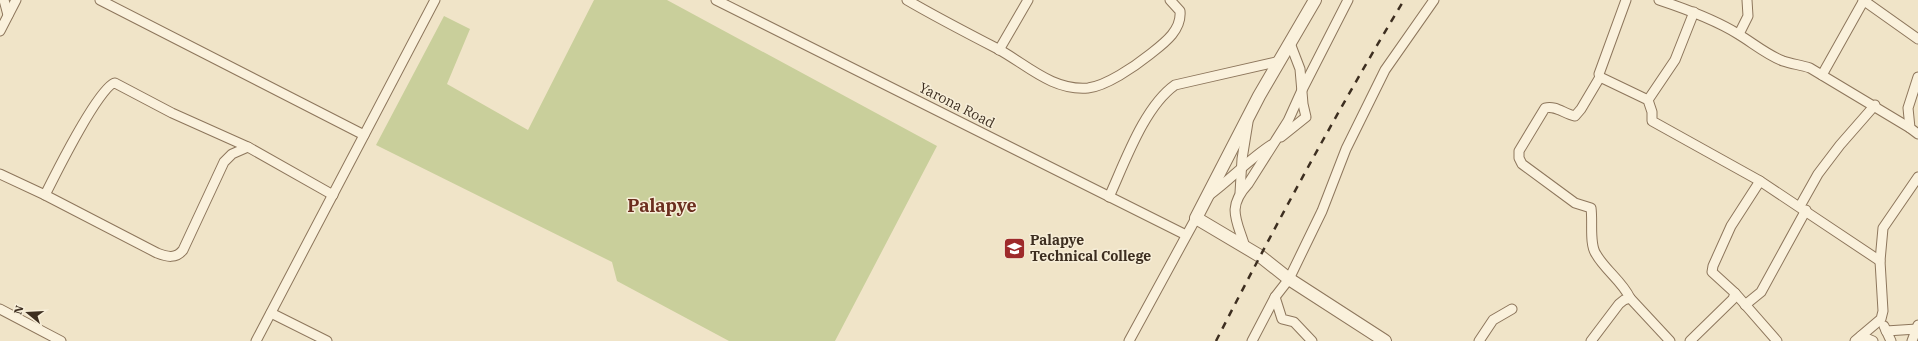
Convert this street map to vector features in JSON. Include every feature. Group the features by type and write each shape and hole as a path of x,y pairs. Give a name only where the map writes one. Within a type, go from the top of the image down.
{"street":[{"path":"4,0 8,15"},
{"path":"0,30 16,0"},
{"path":"100,0 364,135"},
{"path":"256,341 435,0"},
{"name":"Yarona Road","path":"716,0 1186,235"},
{"path":"909,0 1000,50 1049,80 1080,88 1098,86 1144,59 1174,32 1180,24 1180,11 1170,0"},
{"path":"1000,50 1028,0"},
{"path":"1130,341 1208,196 1249,114 1315,0"},
{"path":"1245,247 1234,218 1234,207 1240,193 1248,184 1288,121 1302,90 1348,0"},
{"path":"1252,341 1275,297 1289,279 1322,211 1346,149 1385,70 1434,0"},
{"path":"1626,0 1599,74 1600,77 1582,109 1575,116 1551,106 1545,108 1518,151 1522,164 1575,203 1591,208 1593,221 1591,239 1595,253 1622,285 1630,298 1670,341"},
{"path":"1660,0 1694,12 1739,34 1747,41 1784,61 1794,62 1822,75 1875,105 1918,134"},
{"path":"1739,34 1748,16 1747,0"},
{"path":"1822,75 1864,0 1918,39"},
{"path":"1648,100 1675,60 1694,12"},
{"path":"1208,196 1306,117 1303,104 1300,69 1290,43"},
{"path":"1109,196 1150,113 1163,94 1175,86 1280,61"},
{"path":"1600,77 1648,100 1652,112 1652,121 1760,181 1803,208 1880,261"},
{"path":"1910,128 1908,108 1918,77"},
{"path":"45,195 93,107 112,83 121,86 172,113 248,147 333,195"},
{"path":"1745,305 1761,292 1803,208 1818,174 1835,150 1875,105"},
{"path":"1240,193 1241,169 1249,114"},
{"path":"0,174 45,195 157,253 173,257 180,254 183,250 224,162 232,154 248,147"},
{"path":"1891,341 1881,319 1882,292 1880,261 1883,228 1918,177"},
{"path":"1760,181 1731,226 1713,266 1712,272 1735,293 1777,341"},
{"path":"1196,218 1245,247 1289,279 1385,341"},
{"path":"1690,341 1733,299 1735,293"},
{"path":"1275,297 1282,319 1294,322 1312,341"},
{"path":"1591,341 1619,304 1630,298"},
{"path":"0,309 46,337 61,341"},
{"path":"1479,341 1493,320 1512,309"},
{"path":"271,313 327,341"},
{"path":"1858,339 1881,319"},
{"path":"1886,331 1917,327 1912,341"},
{"path":"1858,339 1873,341"}],"green space":[{"path":"594,0 667,0 937,146 835,341 729,341 617,281 612,262 376,145 444,16 470,29 447,84 528,130"}],"railway":[{"path":"1216,341 1307,169 1404,0"}],"place":[{"name":"Palapye Technical College","path":"1014,248"}],"district":[{"name":"Palapye","path":"662,205"}]}
